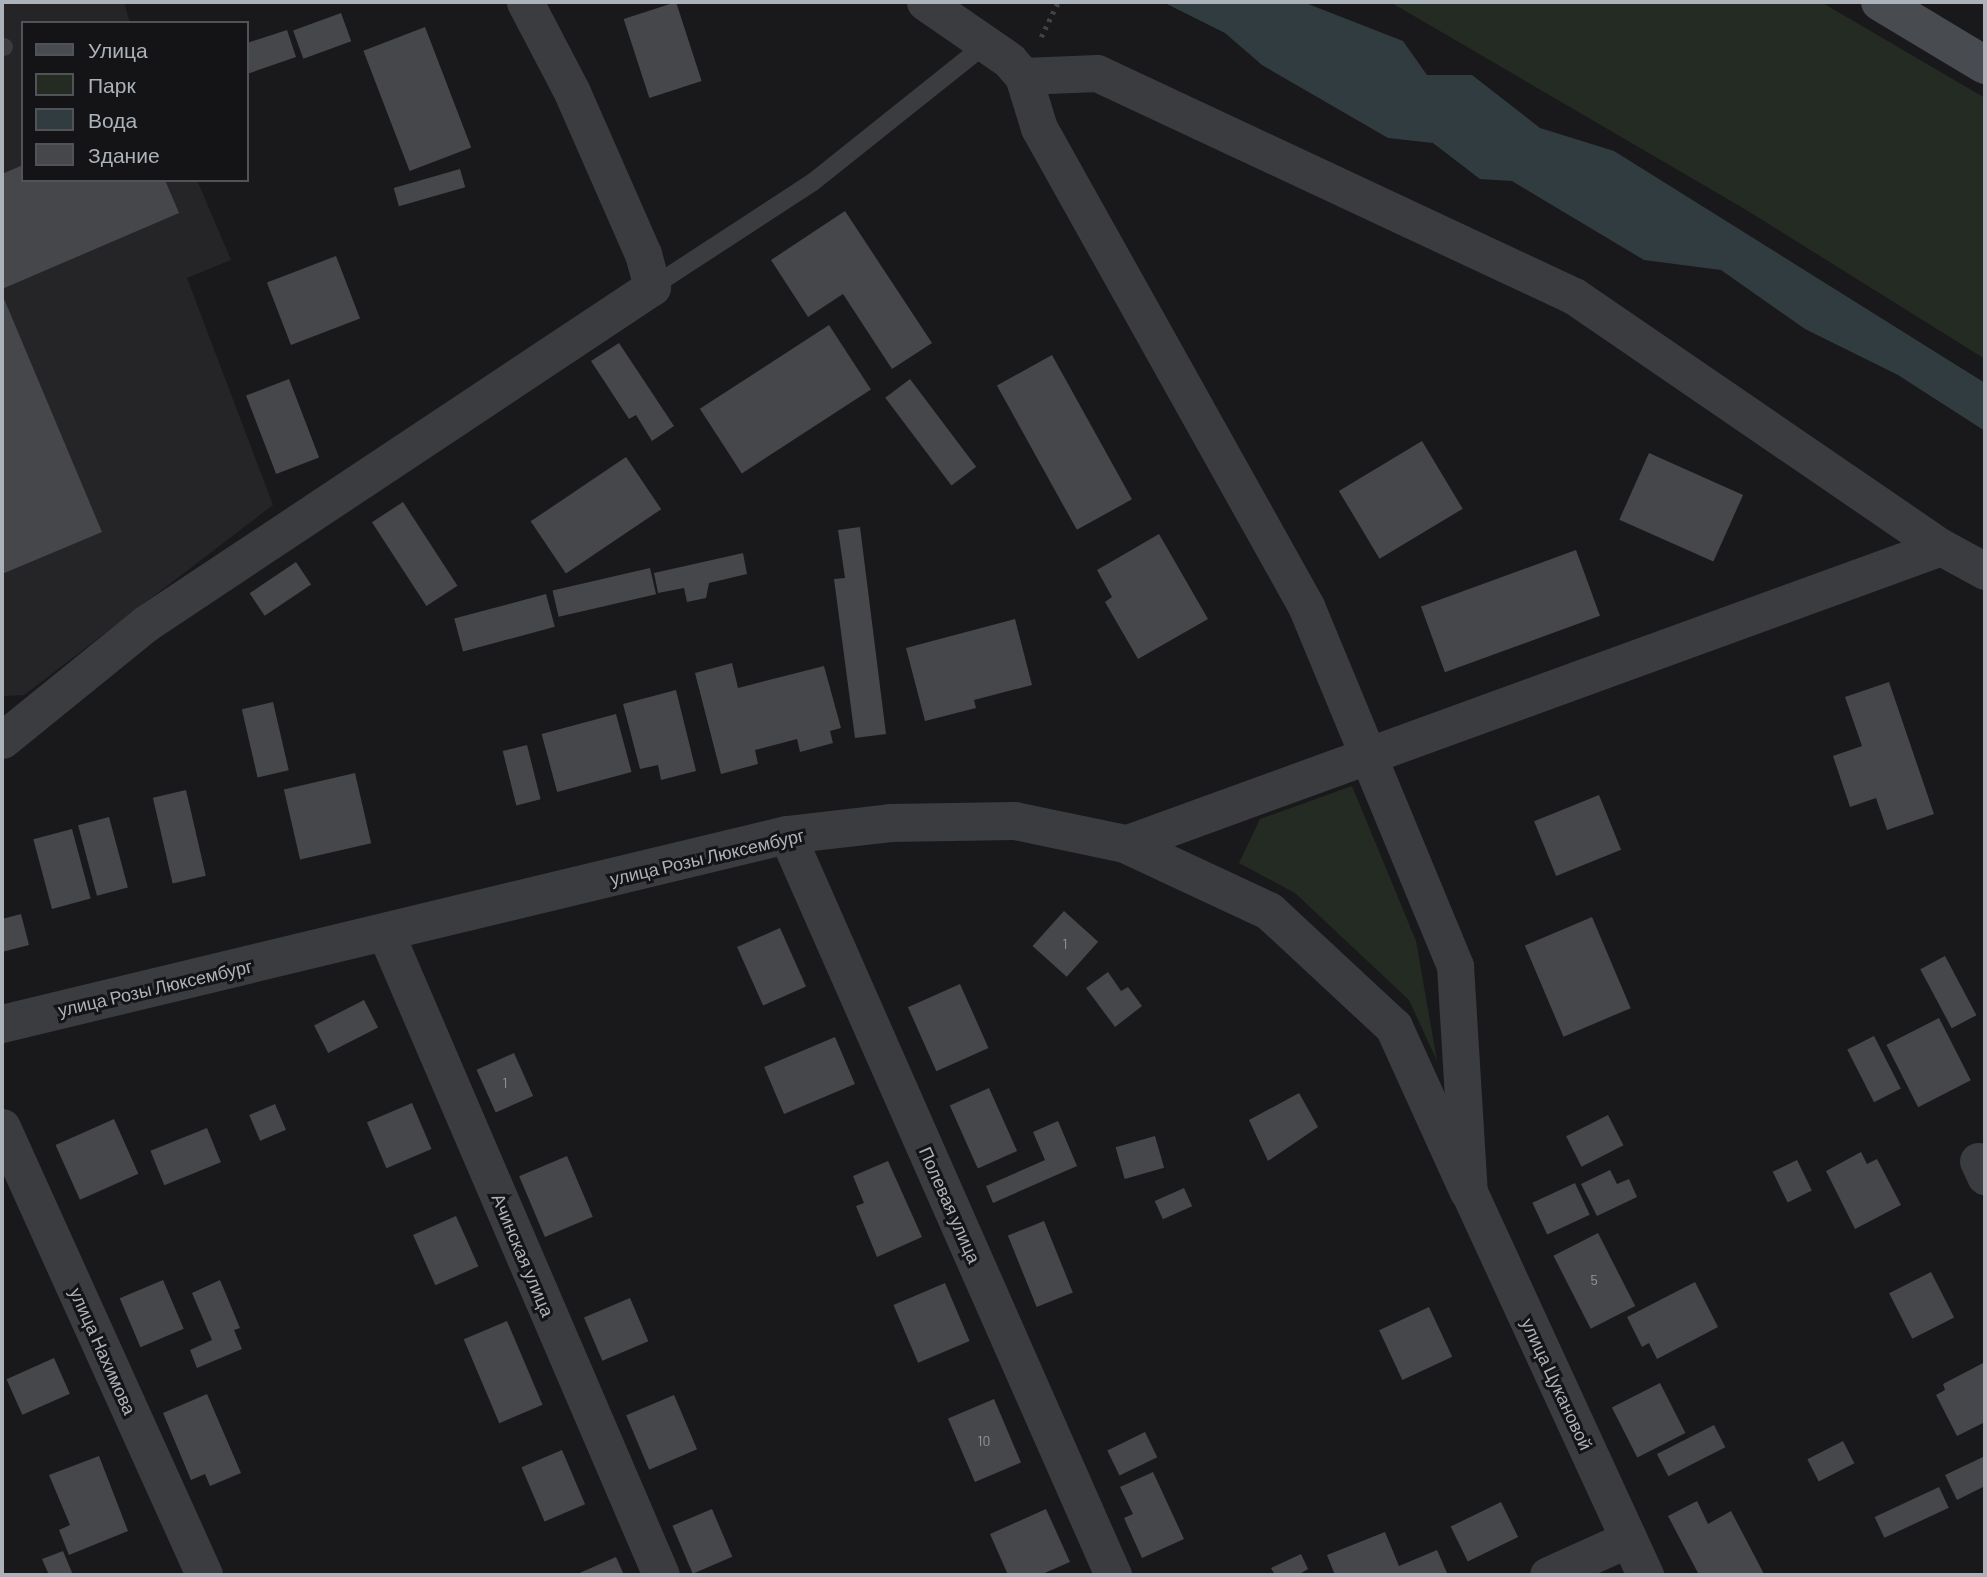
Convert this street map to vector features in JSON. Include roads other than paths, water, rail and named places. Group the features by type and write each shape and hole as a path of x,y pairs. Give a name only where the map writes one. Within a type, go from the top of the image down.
{"main road":[{"path":"1880,2 1985,65"}],"street":[{"path":"2,740 145,625 652,287 643,254 572,92 525,2"},
{"path":"925,2 986,44 1023,76 1039,128 1306,606 1455,966 1469,1192"},
{"path":"1023,76 1097,73 1574,296 1941,547 1985,571"},
{"path":"1125,844 1368,753 1941,547"},
{"name":"улица Розы Люксембург","path":"2,1024 386,934 787,835 890,823 1015,821 1125,844 1269,911 1394,1027 1469,1192"},
{"name":"Полевая улица","path":"787,835 1113,1575"},
{"name":"Ачинская улица","path":"386,934 660,1575"},
{"name":"улица Нахимова","path":"2,1127 204,1575"},
{"name":"улица Цукановой","path":"1469,1192 1644,1575"},
{"path":"1548,1575 1628,1539"}],"lane":[{"path":"652,287 813,182 986,44"}],"water":[{"path":"1163,2 1303,2 1403,41 1427,75 1472,75 1540,128 1614,151 1985,383 1985,431 1898,375 1805,329 1721,270 1644,260 1512,181 1480,179 1433,143 1388,138 1262,65 1225,33"}]}
